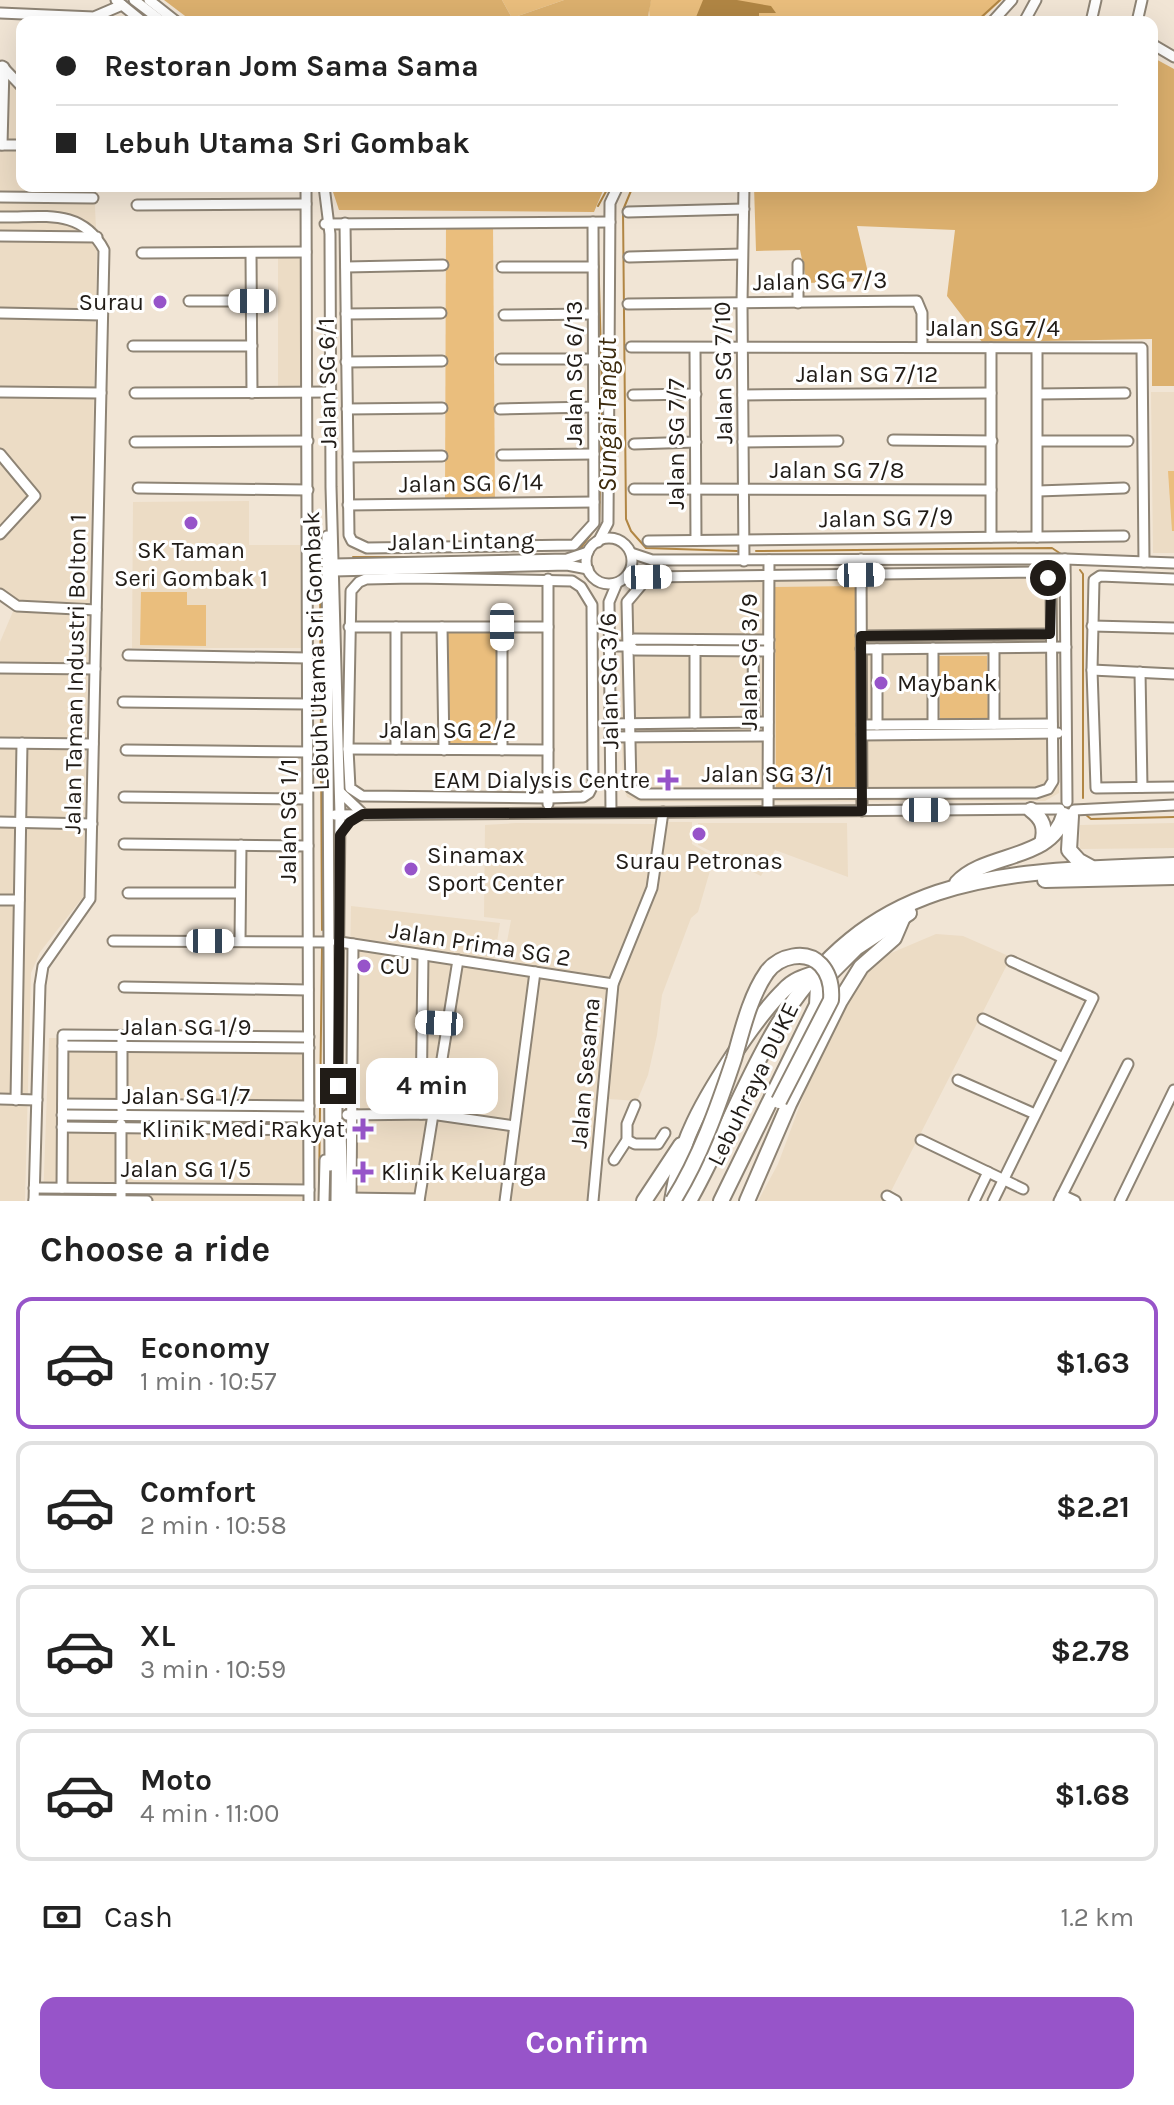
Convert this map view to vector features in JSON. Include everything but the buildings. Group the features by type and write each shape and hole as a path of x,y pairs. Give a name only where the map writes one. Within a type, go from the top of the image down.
{"highway":[{"path":"1031,810 1042,821 1042,843"},
{"path":"955,886 965,874 983,864 1042,843 1061,826 1067,810"},
{"path":"1067,810 1069,850 1079,861 1093,868"},
{"path":"689,1201 755,1068 790,1015 840,948 883,917 922,897 955,886 1013,874 1174,865"},
{"path":"818,979 903,916 938,901 1004,884 1044,880 1170,879"},
{"path":"747,1201 789,1104 840,1001 861,967 894,938 903,916"},
{"path":"672,1201 718,1106 762,980 780,961 797,955 807,957 822,966 826,973 831,1000 735,1186 722,1201"},
{"name":"Lebuhraya DUKE","path":"672,1201 690,1131 715,1085 783,990 798,978 818,979 817,1005 745,1146 722,1201"},
{"path":"699,1201 716,1172 790,1015"},
{"path":"644,1201 690,1131"}],"street":[{"path":"134,0 155,16"},
{"path":"149,0 169,16"},
{"path":"997,16 1012,0"},
{"path":"96,16 119,3 135,16"},
{"path":"0,13 70,16"},
{"path":"2,65 16,80"},
{"path":"1,145 2,65"},
{"name":"Jalan SG 1/1","path":"306,192 309,1196"},
{"name":"Lebuh Utama Sri Gombak","path":"319,192 327,224"},
{"name":"Lebuh Utama Sri Gombak","path":"324,192 335,815 332,1167 340,1200"},
{"path":"609,602 600,582 588,569 588,552 598,542 608,523 610,406 601,222 615,192"},
{"name":"Jalan SG 7/10","path":"744,192 744,561"},
{"path":"0,197 93,198"},
{"path":"137,205 306,204"},
{"path":"628,212 744,209"},
{"path":"0,217 68,218 80,222 97,237"},
{"path":"327,224 601,222"},
{"name":"Jalan SG 6/13","path":"352,541 367,548 567,547 581,540 594,523 593,267 601,222"},
{"name":"Jalan SG 6/1","path":"345,223 348,525 352,541"},
{"path":"0,236 97,237"},
{"name":"Jalan Taman Industri Bolton 1","path":"34,1200 43,966 89,904 104,250 97,237"},
{"path":"142,253 306,252"},
{"path":"251,253 252,393"},
{"path":"629,257 742,254"},
{"path":"798,264 798,303"},
{"path":"346,267 443,265"},
{"path":"502,267 593,267"},
{"path":"189,301 252,301"},
{"name":"Jalan SG 7/3","path":"628,304 917,301 922,313 922,347"},
{"path":"0,313 102,315"},
{"path":"346,314 441,313"},
{"path":"504,315 593,314"},
{"path":"133,346 252,346"},
{"name":"Jalan SG 7/4","path":"631,347 1142,348 1144,562"},
{"name":"Jalan SG 7/7","path":"695,348 696,540"},
{"path":"991,348 991,537"},
{"path":"1037,349 1037,537"},
{"path":"501,359 593,359"},
{"path":"346,362 442,361"},
{"path":"0,392 101,393"},
{"path":"135,393 328,392"},
{"name":"Lebuh Utama Sri Gombak","path":"328,392 334,568 343,690 340,792 335,815 340,835 335,942"},
{"name":"Jalan SG 7/12","path":"743,395 991,393"},
{"path":"1038,394 1125,393"},
{"path":"633,395 696,394"},
{"path":"500,409 593,407 599,410 610,406"},
{"path":"347,409 442,408"},
{"path":"893,440 992,441"},
{"path":"135,442 308,441"},
{"path":"743,442 838,441"},
{"path":"1039,441 1128,441"},
{"path":"634,444 696,442"},
{"path":"0,454 34,494 34,499 0,534"},
{"path":"502,455 594,454"},
{"path":"348,457 442,456"},
{"path":"138,488 308,490"},
{"path":"1038,491 1124,488"},
{"name":"Jalan SG 7/8","path":"634,489 991,490"},
{"name":"Jalan SG 6/14","path":"348,505 594,502"},
{"path":"608,523 618,541 631,553 652,560 1065,559 1174,563"},
{"name":"Jalan SG 7/9","path":"648,541 1124,536"},
{"path":"598,542 608,539 618,541"},
{"name":"Jalan Lintang","path":"334,568 567,559 588,552"},
{"path":"611,812 609,602 617,583 631,569 631,553"},
{"path":"861,559 862,811"},
{"path":"1065,559 1067,810"},
{"path":"631,569 652,560"},
{"name":"Jalan SG 3/9","path":"768,811 769,560"},
{"name":"Jalan Lintang","path":"334,568 567,565 588,569"},
{"path":"769,575 1040,572 1050,581 1052,728"},
{"name":"Jalan SG 3/6","path":"634,791 630,783 627,602 648,577 769,575"},
{"path":"1174,579 1100,576 1094,580 1092,626 1095,787 1174,787"},
{"path":"366,579 572,581 581,587 592,605 593,785 583,797 362,796 354,792 348,782 343,690 349,598 355,586 366,579"},
{"path":"548,579 548,813"},
{"path":"600,582 617,583"},
{"path":"0,594 17,606 96,610"},
{"path":"1092,626 1174,628"},
{"path":"349,627 548,627"},
{"path":"396,627 396,749"},
{"path":"442,627 444,750"},
{"path":"502,627 502,750"},
{"path":"861,636 1050,634"},
{"path":"951,635 951,648"},
{"path":"628,646 634,639 769,645"},
{"path":"609,646 628,646 635,650 753,650 769,645"},
{"path":"861,649 1066,647"},
{"path":"933,648 933,724"},
{"path":"994,648 994,724"},
{"path":"877,649 877,725"},
{"path":"695,650 695,723"},
{"path":"753,650 754,722"},
{"path":"128,655 308,658"},
{"path":"0,668 95,669"},
{"path":"1092,670 1174,674"},
{"path":"1140,672 1142,787"},
{"path":"123,702 308,704"},
{"path":"610,724 768,722"},
{"path":"862,730 877,725 933,724 952,729 994,724 1052,728 1066,733"},
{"path":"862,730 1052,728"},
{"name":"Jalan SG 3/1","path":"634,791 641,794 1036,793 1044,791 1053,781 1052,728"},
{"path":"610,737 768,736"},
{"path":"0,743 93,744"},
{"path":"16,1100 22,743"},
{"name":"Jalan SG 2/2","path":"348,749 548,750"},
{"path":"126,750 308,752"},
{"path":"340,792 363,814"},
{"path":"124,797 307,799"},
{"path":"335,815 1067,810 1174,805"},
{"name":"Jalan Sesama","path":"593,1201 613,984 652,888 663,812"},
{"path":"340,835 350,822 363,814"},
{"path":"0,822 92,824"},
{"path":"124,844 308,846"},
{"path":"240,941 241,845"},
{"path":"128,893 239,893"},
{"path":"0,900 19,900"},
{"name":"Jalan Prima SG 2","path":"113,941 335,942 613,984"},
{"path":"353,944 351,1115 340,1200 419,1200 426,1114 423,955"},
{"path":"426,1114 458,960"},
{"path":"993,1201 1093,998 1011,961"},
{"path":"505,1201 535,972"},
{"path":"124,987 308,990"},
{"path":"983,1019 1063,1058"},
{"path":"422,1022 447,1023"},
{"name":"Jalan SG 1/9","path":"62,1109 63,1040 309,1042"},
{"path":"121,1201 122,1041"},
{"path":"1075,1201 1061,1198 1128,1064"},
{"path":"958,1080 1035,1114"},
{"path":"1120,1201 1174,1090"},
{"path":"0,1099 37,1100"},
{"path":"614,1160 627,1140 627,1124 635,1105"},
{"path":"122,1110 309,1106"},
{"path":"62,1109 62,1188"},
{"name":"Jalan SG 1/7","path":"62,1109 309,1117"},
{"path":"333,1115 426,1114 514,1126"},
{"name":"Lebuh Utama Sri Gombak","path":"333,1115 340,1200"},
{"name":"Lebuh Utama Sri Gombak","path":"333,1115 342,1138 340,1200"},
{"name":"Jalan SG 1/7","path":"62,1127 309,1130"},
{"path":"627,1140 635,1144 658,1144 665,1133"},
{"path":"921,1140 1023,1189"},
{"path":"974,1201 988,1172"},
{"name":"Jalan SG 1/5","path":"34,1188 309,1196"},
{"path":"34,1200 147,1201"}],"shaded area":[{"path":"164,0 502,0 511,16 185,16"},
{"path":"502,0 564,0 518,16 511,16"},
{"path":"564,0 651,0 649,14 518,16"},
{"path":"651,0 1002,0 985,16 650,16"},
{"path":"703,0 737,0 771,6 776,13 759,13 759,16 696,16"},
{"path":"0,60 16,74 16,192 94,192 97,250 83,897 40,952 31,973 25,1201 0,1201 0,642 14,609 0,593"},
{"path":"1158,60 1174,69 1174,386 1152,386 1152,339 982,342 947,296 955,230 857,226 870,281 807,283 800,250 756,251 754,192 1158,192"},
{"path":"333,192 602,192 594,212 339,210"},
{"path":"446,223 493,223 495,499 445,499"},
{"path":"303,254 304,390 278,390 278,255"},
{"path":"1151,392 1174,392 1174,553 1153,553"},
{"path":"1168,471 1174,471 1174,531 1172,531"},
{"path":"249,501 249,545 300,545 301,648 132,648 133,502"},
{"path":"1046,571 1058,583 1059,793 1045,801 641,802 627,797 623,787 619,603 629,587 645,573"},
{"path":"855,586 856,789 776,789 775,587"},
{"path":"141,592 187,592 187,605 206,605 206,646 140,645"},
{"path":"442,627 502,627 502,750 444,750"},
{"path":"939,656 987,656 988,719 940,720"},
{"path":"667,822 692,822 692,844 714,857 698,912 691,918 662,995 648,1075 637,1101 609,1099 597,1201 346,1201 351,906 500,923 492,972 617,990 657,888"},
{"path":"698,823 847,823 848,877 775,850 761,876 698,845"},
{"path":"1174,823 1174,848 1080,849 1080,825"},
{"path":"655,824 648,884 610,980 503,963 511,920 484,917 485,825"},
{"path":"936,934 963,936 1011,957 886,1201 758,1201 778,1164 807,1086 850,994 877,959"},
{"path":"49,1038 308,1039 308,1201 43,1201"}],"waterway":[{"name":"Sungai Tangut","path":"983,16 1000,0"},
{"path":"598,206 606,192"},
{"name":"Sungai Tangut","path":"630,192 623,210 626,519 631,531 646,548 737,551"},
{"path":"598,248 602,391"},
{"path":"580,549 599,524 602,413"},
{"name":"Sungai Tangut","path":"756,551 1052,548 1061,554"},
{"path":"353,557 432,557"},
{"path":"320,558 322,930"},
{"name":"Sungai Tangut","path":"1080,570 1083,574 1083,798"},
{"name":"Sungai Tangut","path":"1085,814 1091,819 1174,817"},
{"path":"319,1191 322,948"}],"place":[{"name":"Surau","path":"160,302"},
{"name":"SK Taman Seri Gombak 1","path":"191,523"},
{"name":"Maybank","path":"881,683"},
{"name":"EAM Dialysis Centre","path":"668,780"},
{"name":"Surau Petronas","path":"699,834"},
{"name":"Sinamax Sport Center","path":"411,869"},
{"name":"CU","path":"364,966"},
{"name":"Klinik Medi Rakyat","path":"363,1129"},
{"name":"Klinik Keluarga","path":"363,1172"}],"route":[{"path":"338,1086 340,835 353,820 363,814 862,811 861,636 1050,634 1051,591 1048,578"}]}
